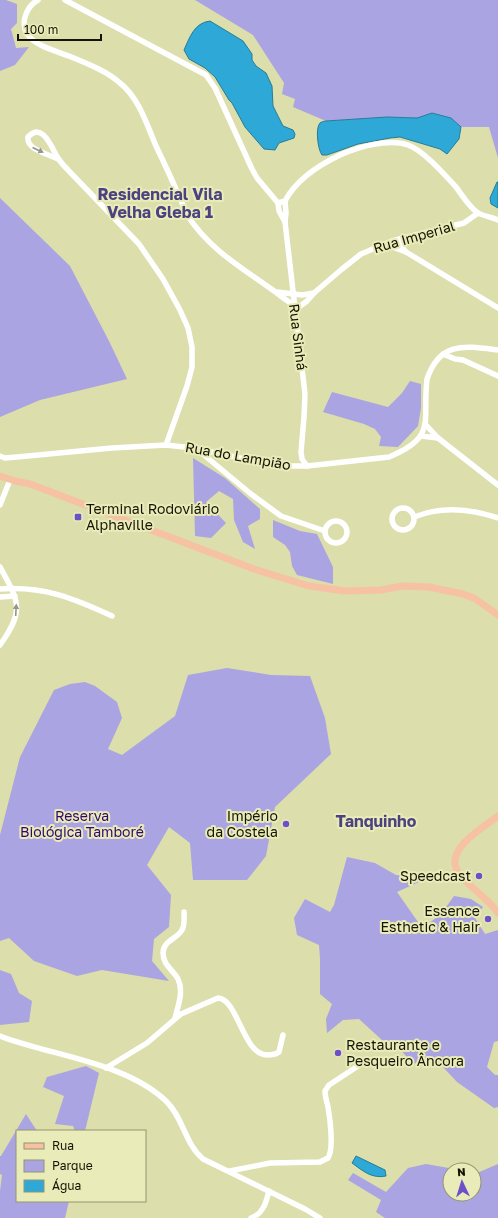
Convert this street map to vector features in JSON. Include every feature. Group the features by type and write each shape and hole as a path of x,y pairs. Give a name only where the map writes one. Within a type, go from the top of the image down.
{"main road":[{"path":"0,476 10,480 30,484 254,570 303,585 329,590 345,591 381,590 409,586 429,587 474,598 498,616"},
{"path":"498,816 462,844 456,858 455,867 459,874 488,900 498,913"}],"street":[{"path":"38,0 31,5 26,12 25,27 27,33 40,44 78,60 121,83 135,101 187,215 194,225 224,256 275,291 295,308"},
{"path":"65,0 206,75 215,88 252,169 264,188 278,203 279,211 285,222"},
{"path":"58,158 31,146 28,142 28,137 35,133 44,135 58,158 87,191 139,244 164,279 188,328 192,347 191,372 166,445"},
{"path":"278,203 284,201 294,187 316,168 334,158 346,152 370,145 398,142 409,145 418,150 478,213 498,220"},
{"path":"284,201 286,213 285,222"},
{"name":"Rua Imperial","path":"295,308 308,301 314,293 362,254 384,244 464,223 478,213"},
{"name":"Rua Sinhá","path":"285,222 305,394 301,452"},
{"path":"400,240 401,245 406,252"},
{"path":"384,244 406,252 498,308"},
{"path":"275,291 293,295 314,293"},
{"name":"Rua do Lampião","path":"0,456 4,458 17,458 120,447 166,445 193,448 265,464 293,466 307,466 389,457 400,453 419,440 426,425 427,379 437,360 443,354 454,349 479,348 498,350"},
{"path":"454,349 457,355 463,360 498,376"},
{"path":"443,354 455,359 463,360"},
{"path":"426,425 438,438 498,485"},
{"path":"421,436 438,438"},
{"path":"193,448 281,516 325,531"},
{"path":"293,466 301,452"},
{"path":"301,452 307,466"},
{"path":"0,505 10,480"},
{"path":"414,516 428,512 445,510 479,513 498,518"},
{"path":"339,521 345,525 348,532 345,539 339,543 335,543 326,538 325,531 326,527 331,522 339,521"},
{"path":"0,567 15,596 17,610 16,617 10,630 0,645"},
{"path":"0,589 30,588 55,593 84,603 112,616"},
{"path":"0,597 15,596"},
{"path":"175,1018 180,997 180,982 166,964 163,953 167,943 182,930 184,912"},
{"path":"106,1068 146,1043 184,1012 220,998 224,999 231,1008 251,1045 260,1053 264,1055 272,1055 279,1052 283,1035"},
{"path":"0,1036 124,1074 156,1092 173,1109 192,1146 199,1156 207,1162 229,1171 320,1218"},
{"path":"229,1171 270,1164 320,1162 328,1158 331,1150 328,1108 325,1091 329,1085 358,1066"},
{"path":"250,1218 258,1214 264,1207 269,1191"}],"green space":[{"path":"0,0 6,0 17,4 17,23 11,29 16,48 29,47 15,65 0,71"},
{"path":"195,0 498,0 498,158 489,127 461,127 451,118 432,113 417,118 387,117 326,121 293,107 295,99 282,94 284,83 253,35"},
{"path":"0,198 70,266 127,379 40,400 0,417"},
{"path":"410,381 421,384 421,408 418,426 398,447 379,446 381,437 375,429 364,424 323,412 332,392 388,407 402,393"},
{"path":"193,458 225,478 260,509 260,519 248,526 255,549 243,542 234,520 233,499 219,491 206,502 226,523 211,538 195,536"},
{"path":"273,520 300,531 317,534 333,567 333,584 297,575 292,566 290,552 285,545 273,537"},
{"name":"Reserva Biológica Tamboré","path":"227,668 271,675 310,676 325,718 331,754 275,807 266,856 247,880 193,880 190,843 169,827 147,865 171,895 169,927 154,939 152,961 169,981 102,970 77,976 34,961 9,938 0,941 0,835 20,757 54,690 70,684 85,682 95,686 117,702 122,718 108,749 122,755 175,716 188,675"},
{"path":"347,857 375,863 396,875 412,877 419,882 397,892 418,922 424,927 441,914 454,896 471,899 483,907 475,918 485,934 498,930 498,1041 494,1042 487,1067 495,1075 498,1075 498,1107 494,1108 457,1082 442,1066 412,1063 394,1042 382,1040 359,1019 343,1020 327,1033 326,1019 332,1004 320,994 319,945 297,935 294,918 305,899 330,912 334,905"},
{"path":"0,970 11,974 19,993 32,1001 29,1022 0,1025"},
{"path":"86,1066 99,1073 85,1130 75,1130 73,1126 55,1124 64,1096 43,1087 47,1077"},
{"path":"26,1114 36,1130 16,1130"},
{"path":"16,1131 16,1202 69,1202 65,1218 0,1218 0,1191 2,1175 0,1174 1,1156"},
{"path":"426,1164 442,1167 442,1202 482,1202 482,1171 498,1164 498,1218 385,1218 376,1212 381,1200 348,1180 353,1173 386,1192 408,1168"}],"water":[{"path":"210,21 243,41 252,54 252,60 256,66 266,73 272,86 273,106 283,126 293,130 295,134 294,138 279,143 275,150 264,149 245,127 232,103 215,77 205,68 189,59 184,50 193,31 205,22"},
{"path":"432,113 451,118 461,127 459,139 447,154 440,149 400,137 358,144 327,155 322,155 319,149 318,126 320,123 325,121 387,117 417,118"},
{"path":"497,182 498,208 491,204 490,198"},
{"path":"356,1156 385,1170 386,1176 381,1177 368,1174 360,1169 352,1163"}],"place":[{"name":"Terminal Rodoviário Alphaville","path":"78,517"},
{"name":"Império da Costela","path":"286,824"},
{"name":"Speedcast","path":"479,876"},
{"name":"Essence Esthetic & Hair","path":"488,919"},
{"name":"Restaurante e Pesqueiro Âncora","path":"338,1053"}],"district":[{"name":"Residencial Vila Velha Gleba 1","path":"160,203"},
{"name":"Tanquinho","path":"376,821"}]}
